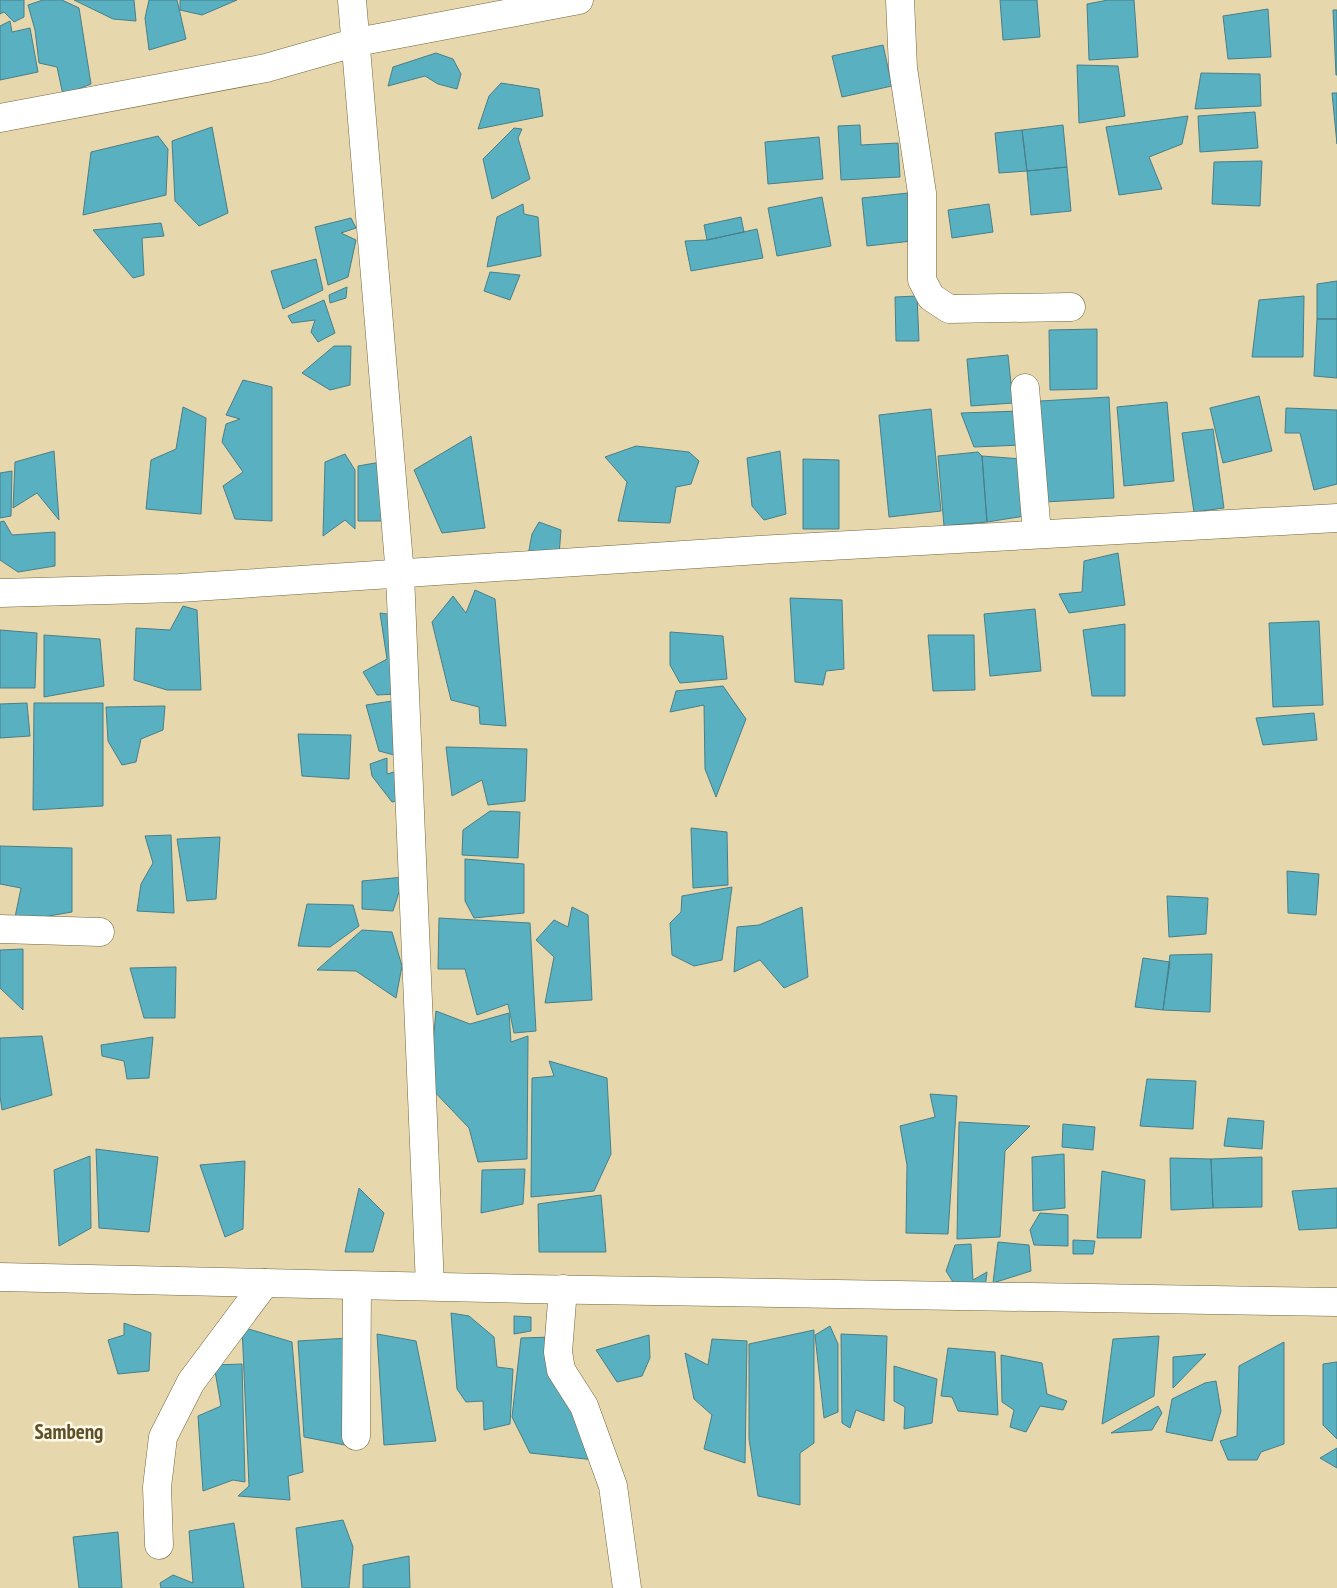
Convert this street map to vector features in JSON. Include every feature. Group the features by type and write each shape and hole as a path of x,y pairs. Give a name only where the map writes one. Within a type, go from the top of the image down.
{"street":[{"path":"352,0 400,575 430,1286"},
{"path":"0,118 266,68 357,42 579,0"},
{"path":"900,0 904,68 922,193 922,280 931,297 949,309 1071,307"},
{"path":"1025,388 1037,534"},
{"path":"0,594 179,588 1037,534 1337,518"},
{"path":"0,929 100,932"},
{"path":"0,1277 357,1286 1337,1302"},
{"path":"159,1545 157,1487 163,1437 191,1382 264,1283"},
{"path":"356,1436 357,1286"},
{"path":"562,1289 558,1352 561,1370 584,1406 613,1486 627,1588"}],"building":[{"path":"0,0 24,0 24,17 14,22 4,12 0,14"},
{"path":"43,0 62,0 79,8 91,84 63,95 57,67 39,63 35,30 28,5"},
{"path":"74,0 134,0 136,21 113,19"},
{"path":"149,0 177,0 186,39 149,50 145,18"},
{"path":"180,0 237,0 202,15 180,10"},
{"path":"1000,0 1037,0 1040,37 1003,40"},
{"path":"1108,0 1134,0 1138,57 1089,60 1087,4"},
{"path":"1268,9 1271,57 1228,59 1223,16"},
{"path":"1333,10 1337,10 1337,75 1336,75"},
{"path":"10,21 12,32 30,28 38,72 0,80 0,26"},
{"path":"883,45 892,86 842,97 832,56"},
{"path":"436,53 453,59 461,74 457,89 438,84 425,76 388,86 393,67"},
{"path":"1077,65 1118,66 1125,116 1079,123"},
{"path":"1201,73 1260,74 1261,106 1195,109"},
{"path":"501,83 539,89 543,116 478,129 489,96"},
{"path":"1332,93 1337,93 1337,144"},
{"path":"1255,112 1258,148 1200,152 1198,116"},
{"path":"1188,116 1182,144 1149,157 1162,189 1119,195 1106,127"},
{"path":"860,125 861,145 898,143 900,177 841,180 838,126"},
{"path":"1063,125 1067,167 1027,171 1022,130"},
{"path":"212,127 228,213 199,226 175,201 172,141"},
{"path":"514,128 522,129 518,138 530,179 492,199 483,159"},
{"path":"1022,130 1027,171 999,173 995,133"},
{"path":"158,136 168,149 166,195 83,215 91,152"},
{"path":"819,137 823,179 768,184 765,142"},
{"path":"1262,161 1260,206 1212,204 1214,162"},
{"path":"1067,167 1071,211 1031,215 1027,171"},
{"path":"908,193 912,241 867,246 862,198"},
{"path":"822,197 831,246 777,256 768,208"},
{"path":"523,204 524,214 538,217 541,256 487,267 497,217"},
{"path":"989,204 993,232 952,238 948,210"},
{"path":"741,217 744,232 707,240 704,225"},
{"path":"351,218 356,228 341,233 356,240 348,277 328,285 315,227"},
{"path":"161,223 164,236 142,238 144,275 133,278 93,230"},
{"path":"757,229 763,258 691,271 685,241 707,240"},
{"path":"316,259 323,290 283,309 271,271"},
{"path":"490,272 520,275 510,300 484,291"},
{"path":"1337,281 1337,319 1317,319 1317,284"},
{"path":"347,287 346,298 330,303 329,295"},
{"path":"917,296 919,341 896,341 895,297"},
{"path":"1304,296 1303,357 1252,357 1259,300"},
{"path":"324,300 335,333 318,342 311,332 315,320 292,323 288,316"},
{"path":"1317,319 1337,319 1337,378 1314,376"},
{"path":"1097,329 1097,389 1050,390 1049,330"},
{"path":"334,346 351,346 350,385 330,390 302,373"},
{"path":"1008,355 1013,403 971,406 967,359"},
{"path":"243,380 272,387 272,521 235,519 223,486 243,472 222,442 226,424 240,419 226,415"},
{"path":"1259,396 1272,451 1223,463 1210,408"},
{"path":"1109,397 1114,498 1045,502 1040,401"},
{"path":"1167,402 1174,481 1124,486 1117,407"},
{"path":"183,407 206,418 201,514 146,509 151,460 176,449"},
{"path":"1286,408 1337,410 1337,484 1314,490 1300,433 1285,433"},
{"path":"931,409 941,511 889,517 879,415"},
{"path":"1021,411 1022,445 974,447 961,413"},
{"path":"1213,429 1224,508 1194,512 1182,433"},
{"path":"471,436 485,528 442,533 414,470"},
{"path":"636,446 689,452 699,461 691,484 676,487 670,523 618,521 627,482 605,457"},
{"path":"54,451 59,520 37,493 13,508 15,462"},
{"path":"780,451 786,514 764,520 752,506 747,458"},
{"path":"978,452 982,456 987,522 944,526 938,456"},
{"path":"345,454 355,470 355,529 345,520 323,536 325,462"},
{"path":"982,456 1022,459 1025,516 987,522"},
{"path":"803,459 839,460 839,529 803,529"},
{"path":"381,462 389,521 358,521 358,466"},
{"path":"12,471 11,516 0,518 0,473"},
{"path":"4,521 12,535 55,532 55,566 18,572 0,560 0,522"},
{"path":"539,522 561,530 559,555 527,561 532,534"},
{"path":"1118,553 1125,605 1069,613 1059,594 1082,592 1084,561"},
{"path":"475,590 495,599 506,726 480,724 479,707 451,700 432,622 453,596 466,613"},
{"path":"790,598 842,600 844,669 826,671 823,685 795,682"},
{"path":"183,606 197,610 201,690 167,690 134,680 136,628 170,630"},
{"path":"1035,609 1041,671 990,676 984,614"},
{"path":"380,613 394,615 397,694 377,695 363,672 387,659"},
{"path":"1319,621 1323,705 1273,707 1269,623"},
{"path":"1125,624 1125,696 1092,696 1083,630"},
{"path":"0,630 37,633 35,688 0,688"},
{"path":"670,632 723,636 727,679 680,683 670,665"},
{"path":"44,635 100,639 104,686 44,697"},
{"path":"928,635 974,635 975,690 933,691"},
{"path":"723,686 746,719 716,797 705,769 704,705 670,712 676,691"},
{"path":"405,699 394,755 379,751 366,705"},
{"path":"27,703 30,736 0,738 0,704"},
{"path":"34,703 103,703 103,806 33,810"},
{"path":"165,706 163,730 141,739 136,762 122,765 108,741 106,707"},
{"path":"1314,713 1317,740 1263,745 1256,718"},
{"path":"298,734 351,735 349,779 302,776"},
{"path":"446,747 527,749 525,801 488,805 482,780 452,796"},
{"path":"387,758 387,774 404,769 405,799 392,802 372,776 370,764"},
{"path":"490,811 520,812 518,858 462,855 463,830"},
{"path":"691,828 727,832 728,885 693,888"},
{"path":"171,835 174,913 137,911 141,884 153,863 145,836"},
{"path":"220,837 216,899 187,901 177,839"},
{"path":"0,846 72,848 72,912 14,922 21,888 0,884"},
{"path":"465,859 524,864 524,913 474,918 465,901"},
{"path":"1287,871 1319,874 1316,915 1288,913"},
{"path":"404,877 393,911 362,909 362,881"},
{"path":"732,887 722,960 694,966 672,955 670,923 681,912 682,896"},
{"path":"1167,896 1208,898 1206,934 1169,937"},
{"path":"307,904 353,905 359,926 330,947 298,946"},
{"path":"572,907 588,915 592,1000 545,1003 554,957 536,940 554,920 568,927"},
{"path":"802,907 808,977 784,988 760,960 734,972 737,927 759,925"},
{"path":"439,918 530,923 536,1031 514,1033 508,1004 477,1015 465,969 438,969"},
{"path":"362,930 392,932 402,966 396,998 356,971 317,970"},
{"path":"23,949 23,1010 0,988 0,950"},
{"path":"1212,954 1210,1012 1163,1010 1170,955"},
{"path":"1143,958 1170,962 1163,1010 1135,1007"},
{"path":"176,967 175,1018 144,1018 130,968"},
{"path":"436,1011 470,1024 509,1013 511,1042 528,1036 527,1159 478,1162 469,1128 429,1086"},
{"path":"42,1036 52,1095 2,1110 0,1096 0,1038"},
{"path":"153,1037 149,1078 127,1079 124,1061 102,1056 101,1045"},
{"path":"549,1061 607,1078 611,1154 594,1191 531,1197 532,1078 554,1076"},
{"path":"1147,1079 1196,1081 1193,1129 1140,1126"},
{"path":"930,1094 957,1096 948,1234 906,1233 907,1165 900,1126 935,1117"},
{"path":"1228,1118 1264,1121 1262,1149 1224,1146"},
{"path":"959,1122 1030,1126 1005,1151 1000,1237 957,1239"},
{"path":"1063,1124 1095,1127 1093,1150 1062,1147"},
{"path":"96,1149 158,1157 149,1232 99,1228"},
{"path":"1064,1154 1065,1208 1033,1211 1032,1157"},
{"path":"90,1156 91,1228 59,1246 54,1170"},
{"path":"1262,1157 1262,1207 1213,1208 1211,1159"},
{"path":"1170,1158 1211,1159 1213,1208 1171,1210"},
{"path":"245,1161 243,1229 225,1237 200,1165"},
{"path":"525,1169 523,1204 481,1213 482,1170"},
{"path":"1102,1171 1145,1180 1141,1238 1097,1238"},
{"path":"359,1188 384,1213 373,1252 345,1252"},
{"path":"1337,1188 1337,1228 1299,1230 1292,1191"},
{"path":"601,1195 606,1252 539,1252 538,1204"},
{"path":"1040,1213 1068,1215 1068,1246 1034,1245 1030,1230"},
{"path":"1073,1240 1095,1241 1093,1254 1073,1254"},
{"path":"998,1242 1029,1245 1031,1271 993,1283"},
{"path":"971,1244 973,1280 987,1272 985,1288 958,1290 946,1271 955,1245"},
{"path":"451,1313 469,1316 494,1337 497,1367 513,1369 510,1424 484,1430 483,1401 466,1402 457,1389"},
{"path":"514,1316 531,1317 531,1331 514,1334"},
{"path":"124,1323 151,1333 149,1371 118,1374 108,1340 124,1335"},
{"path":"830,1326 838,1344 838,1412 824,1418 815,1335"},
{"path":"242,1327 292,1342 303,1472 288,1476 290,1500 238,1496 249,1486"},
{"path":"814,1330 814,1443 800,1453 800,1505 758,1496 749,1439 749,1344"},
{"path":"377,1334 416,1341 436,1441 384,1445"},
{"path":"841,1334 887,1336 884,1421 856,1410 850,1428 842,1423"},
{"path":"649,1335 650,1358 642,1376 617,1382 596,1350"},
{"path":"1159,1336 1154,1396 1102,1424 1113,1339"},
{"path":"553,1337 595,1460 530,1453 512,1417 521,1338"},
{"path":"349,1338 350,1446 304,1437 298,1341"},
{"path":"712,1339 747,1341 745,1463 704,1449 712,1415 694,1399 685,1353 708,1365"},
{"path":"1284,1342 1284,1444 1261,1452 1257,1460 1228,1460 1220,1441 1237,1436 1239,1366"},
{"path":"948,1348 995,1352 998,1415 958,1411 952,1397 941,1396"},
{"path":"1206,1354 1173,1388 1173,1357"},
{"path":"1001,1355 1042,1363 1047,1394 1067,1401 1063,1410 1040,1406 1026,1432 1010,1427 1014,1410 1002,1402"},
{"path":"1337,1362 1337,1439 1323,1425 1323,1364"},
{"path":"242,1364 245,1482 233,1480 203,1491 198,1416 221,1406 214,1365"},
{"path":"894,1366 937,1379 932,1423 904,1429 905,1407 894,1401"},
{"path":"1216,1381 1221,1411 1212,1441 1166,1432 1172,1399 1205,1383"},
{"path":"1158,1406 1162,1413 1152,1430 1111,1433"},
{"path":"1337,1448 1337,1468 1320,1458"},
{"path":"343,1520 353,1547 349,1588 302,1588 296,1528"},
{"path":"234,1523 244,1588 161,1588 160,1583 173,1575 193,1583 189,1531"},
{"path":"118,1532 122,1588 79,1588 73,1537"},
{"path":"409,1556 410,1588 363,1588 363,1565"}],"district":[{"name":"Sambeng","path":"69,1432"}]}
